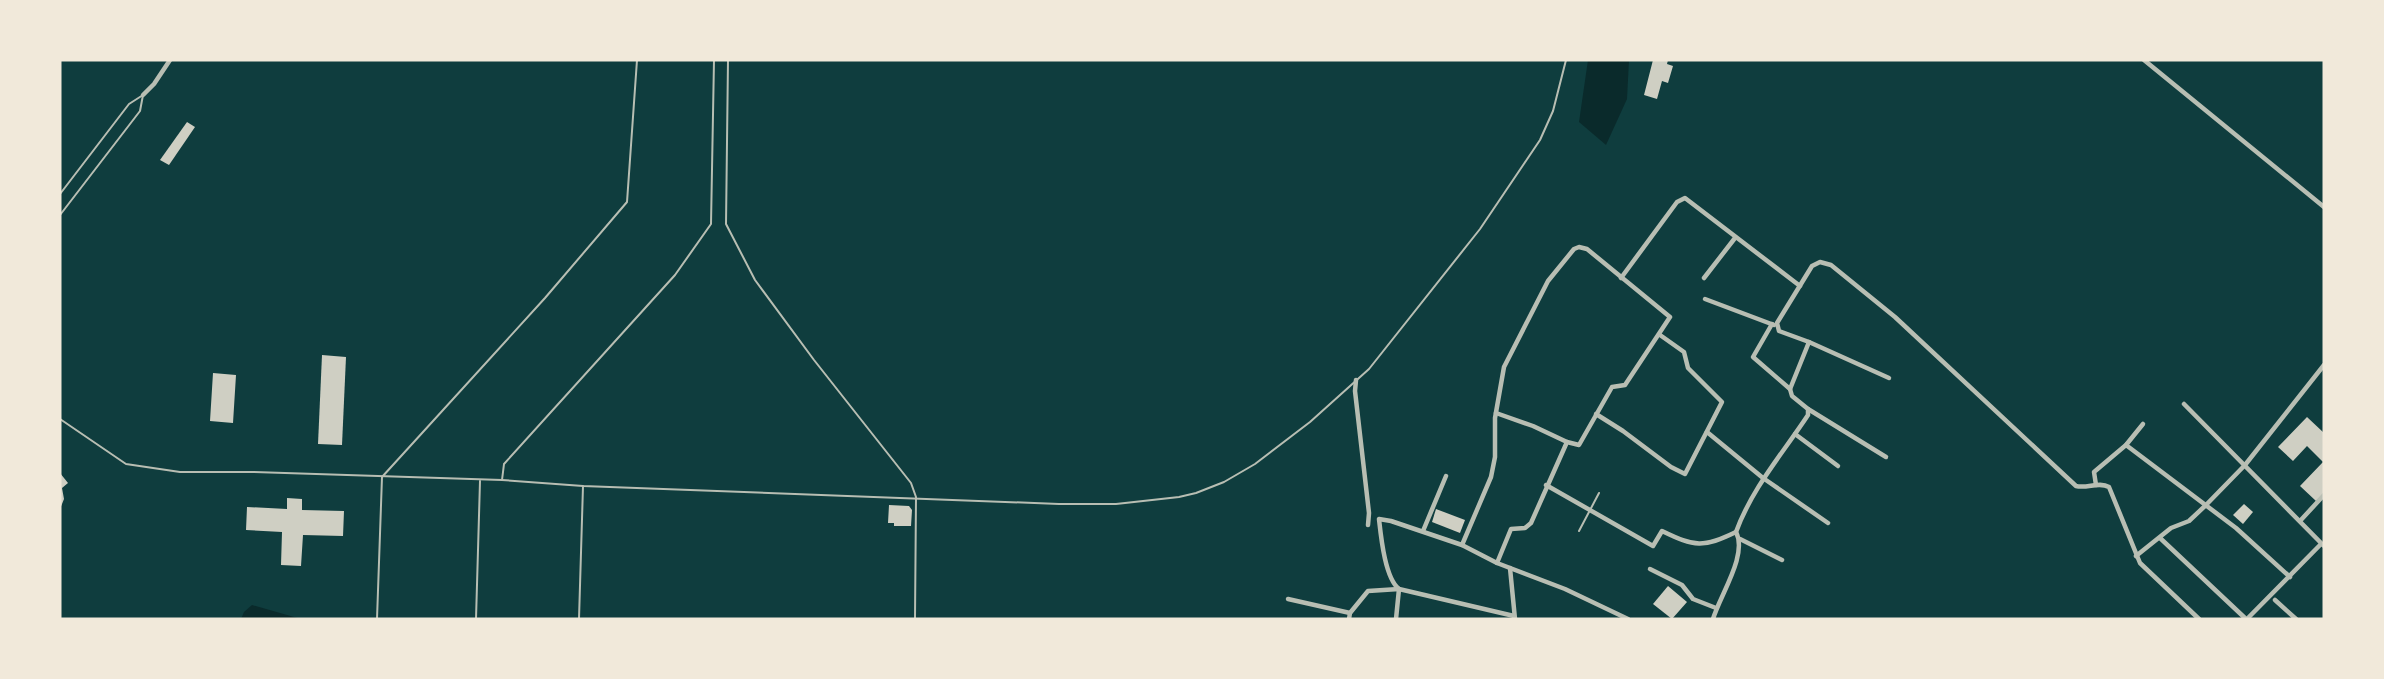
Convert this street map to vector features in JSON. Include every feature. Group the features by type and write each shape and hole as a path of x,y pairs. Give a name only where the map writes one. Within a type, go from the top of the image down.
{"street":[{"path":"143,95 154,84 170,60"},
{"path":"2144,60 2324,207"},
{"path":"1621,278 1677,202 1685,198 1800,286"},
{"path":"1704,278 1735,238"},
{"path":"1462,545 1491,477 1496,413 1504,367 1548,280 1574,249 1580,247 1587,249 1670,316 1660,335 1625,385 1612,387 1579,445 1496,413"},
{"path":"1886,457 1808,409 1792,396 1790,389 1753,357 1812,266 1820,262 1831,265 1895,317 2076,486 2082,488 2104,484 2113,493 2136,556 2145,569 2199,619"},
{"path":"1705,299 1774,325 1779,331 1889,378"},
{"path":"1596,414 1671,467 1685,474 1722,402 1688,368 1684,352 1660,335"},
{"path":"1790,389 1809,342"},
{"path":"2136,556 2176,525 2189,521 2206,505 2245,465 2324,365"},
{"path":"1356,380 1355,391 1369,513 1368,525"},
{"path":"2160,537 2246,619 2323,545 2184,404"},
{"path":"1546,485 1653,546 1662,531 1685,543 1699,545 1712,543 1736,532 1747,506 1808,415 1808,409"},
{"path":"2096,485 2094,472 2126,445 2143,424"},
{"path":"1707,432 1764,478 1828,524"},
{"path":"1795,434 1838,466"},
{"path":"1497,563 1511,530 1529,526 1567,442"},
{"path":"2126,445 2236,528 2290,577"},
{"path":"1423,531 1446,476"},
{"path":"2300,521 2324,495"},
{"path":"1396,619 1400,589 1394,582 1382,546 1379,519 1462,545 1497,563 1565,589 1628,619"},
{"path":"1736,532 1740,539 1782,560"},
{"path":"1713,619 1738,556 1740,539"},
{"path":"1348,619 1350,613 1368,591 1400,589 1515,617 1510,568"},
{"path":"1650,569 1682,585 1694,599 1716,608"},
{"path":"1288,598 1350,613"},
{"path":"2275,600 2296,619"}],"lane":[{"path":"377,619 382,477 545,297 627,202 638,60"},
{"path":"502,480 504,464 675,275 711,224 714,60"},
{"path":"728,60 726,224 755,280 814,360 907,474 916,497 915,619"},
{"path":"60,419 126,464 180,472 502,480 584,486 1059,504 1116,504 1196,493 1224,482 1255,464 1297,433 1369,369 1480,229 1522,169 1540,140 1552,111 1566,60"},
{"path":"60,194 129,104 143,95"},
{"path":"60,214 140,111 143,95"},
{"path":"476,619 480,480"},
{"path":"579,619 584,486"},
{"path":"1579,531 1599,493"}],"water":[{"path":"1588,60 1629,60 1627,99 1606,145 1579,122"},
{"path":"252,605 301,619 241,619 244,612"}],"building":[{"path":"1653,60 1668,60 1667,64 1673,66 1668,83 1662,81 1657,99 1644,95"},
{"path":"187,122 195,127 169,165 160,160"},
{"path":"322,355 346,357 342,445 318,444"},
{"path":"213,373 236,375 233,423 210,421"},
{"path":"2307,417 2324,433 2324,493 2316,501 2300,486 2323,462 2307,446 2293,461 2278,447"},
{"path":"60,473 68,483 62,488 64,499 60,509"},
{"path":"287,498 302,499 302,510 344,511 343,536 303,535 301,566 281,565 282,532 246,530 247,507 287,509"},
{"path":"2244,504 2253,512 2243,524 2233,515"},
{"path":"889,505 909,506 912,510 911,526 894,526 894,523 888,523"},
{"path":"1436,509 1465,520 1460,533 1432,522"},
{"path":"1668,586 1687,602 1672,619 1653,604"}]}
